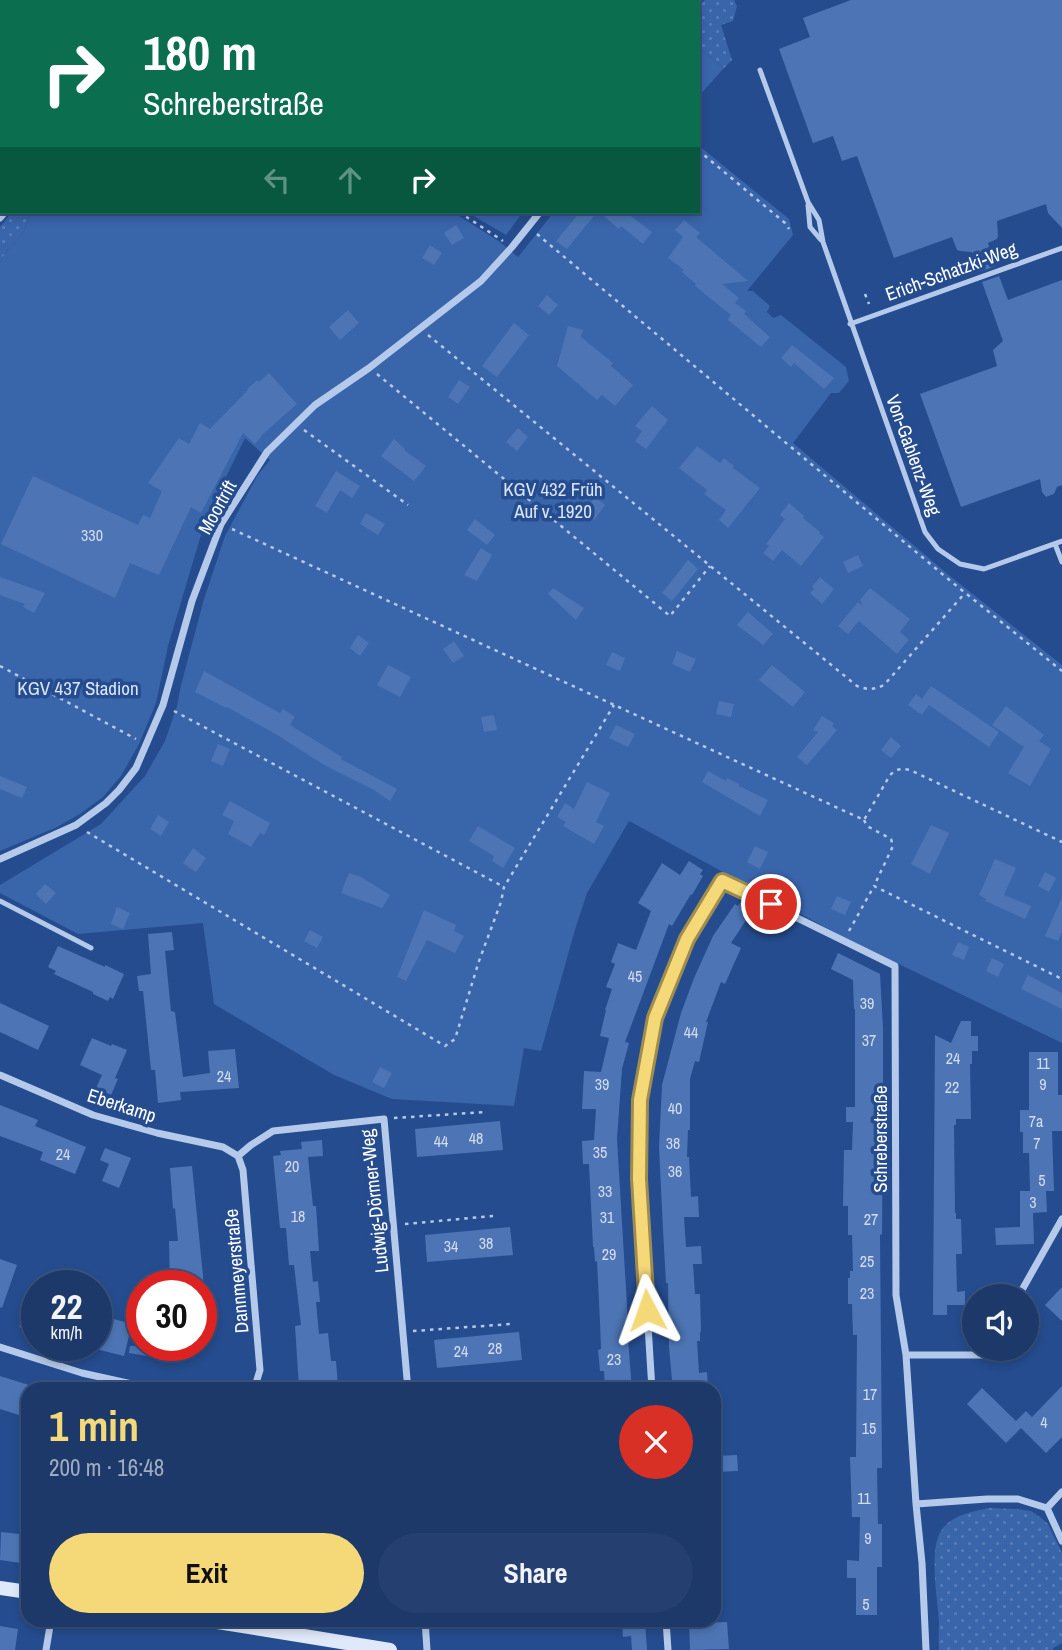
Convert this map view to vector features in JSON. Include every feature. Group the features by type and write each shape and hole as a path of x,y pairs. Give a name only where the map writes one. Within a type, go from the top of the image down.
{"street":[{"name":"Moortrift","path":"0,859 76,825 106,803 136,768 163,705 192,601 221,524 267,453 315,405 369,368 481,281 539,214"},
{"name":"Schreberstraße","path":"652,1382 639,1179 640,1100 655,1018 687,939 722,881 895,966 896,1295 906,1355 926,1650"},
{"name":"Eberkamp","path":"0,1075 93,1115 157,1133 223,1147 238,1156"},
{"name":"Ludwig-Dörmer-Weg","path":"238,1156 273,1131 384,1119 407,1382"},
{"name":"Dannmeyerstraße","path":"238,1156 243,1170 260,1370 256,1382"},
{"path":"1025,1284 1062,1219"},
{"path":"0,1347 82,1373 123,1382"},
{"path":"906,1355 962,1354"},
{"path":"1047,1508 1062,1492"},
{"path":"916,1504 1018,1499 1047,1508 1062,1541"},
{"path":"0,1588 21,1591"},
{"path":"46,1650 50,1627"},
{"path":"248,1627 390,1650"},
{"path":"425,1627 427,1650"},
{"path":"666,1627 668,1650"}],"lane":[{"name":"Von-Gablenz-Weg","path":"760,71 808,202 819,220 822,243 925,532 938,549 960,564 984,569 1059,542"},
{"name":"Von-Gablenz-Weg","path":"808,202 810,227 822,243"},
{"name":"Erich-Schatzki-Weg","path":"850,324 1062,248"},
{"path":"1059,542 1062,562"},
{"path":"0,901 91,948"}],"path":[{"path":"700,152 789,229"},
{"path":"462,214 512,247"},
{"path":"529,227 965,593 1062,671"},
{"path":"419,329 857,687 867,690 884,685 965,593"},
{"path":"369,368 670,616 710,566"},
{"path":"295,424 408,505"},
{"path":"221,524 864,820 867,826 891,839 893,846 844,940"},
{"path":"0,666 147,745"},
{"path":"163,705 505,887"},
{"path":"76,825 445,1046 455,1040 505,887 614,705"},
{"path":"864,820 890,775 902,768 1062,842"},
{"path":"874,886 1062,979"},
{"path":"384,1119 485,1112"},
{"path":"393,1225 493,1216"},
{"path":"403,1332 510,1324"}],"green space":[{"path":"705,0 734,0 737,6 733,21 721,25 732,60 724,68 700,49 700,5"},
{"path":"700,49 724,68 700,95"},
{"path":"700,147 789,219 793,235 747,291 753,291 770,306 767,312 773,318 781,315 846,367 849,381 839,393 831,393 793,443 950,576 1062,665 1062,1043 845,938 629,821 587,893 541,1051 524,1048 514,1106 392,1099 334,1075 214,1004 203,923 78,934 0,893 0,885 101,824 145,776 165,741 177,706 204,599 225,536 257,476 270,460 245,438 206,518 168,646 156,703 139,744 121,776 103,797 80,814 57,827 0,851 0,262 22,235 31,214 456,214 518,257 552,214 700,214"},
{"path":"10,214 31,214 22,235 0,262 0,227"},
{"path":"470,214 522,214 506,235"},
{"path":"988,1508 1031,1511 1048,1524 1062,1553 1062,1643 1053,1650 939,1650 935,1559 939,1535 953,1519"}],"building":[{"path":"851,0 1062,0 1062,228 1048,213 1046,204 997,221 997,239 988,243 996,266 979,272 972,252 957,250 952,237 894,258 857,156 842,161 833,136 813,143 779,49 810,37 803,18"},
{"path":"578,214 595,214 567,249 556,241"},
{"path":"601,214 632,214 631,216 652,232 643,244 621,226 619,229"},
{"path":"684,220 700,233 696,237 748,281 722,284 739,298 735,303 746,311 744,314 770,337 761,347 728,320 731,315 695,286 682,272 684,270 668,258 683,237 675,230"},
{"path":"456,225 464,238 452,245 444,233"},
{"path":"430,245 442,253 434,265 422,258"},
{"path":"999,276 1008,300 1062,280 1062,485 1057,487 1054,494 1046,497 1042,492 1040,479 961,507 920,394 997,366 993,350 1003,341 982,282"},
{"path":"547,295 558,305 549,315 538,306"},
{"path":"348,310 359,323 340,340 329,327"},
{"path":"514,323 529,335 497,377 482,366"},
{"path":"568,326 583,330 581,337 613,363 611,366 633,385 615,406 602,395 597,400 557,366"},
{"path":"792,345 834,378 824,389 794,363 791,367 781,358"},
{"path":"269,373 297,404 255,444 243,433 201,513 191,507 159,575 130,563 115,598 1,544 33,476 138,525 143,515 150,518 162,491 148,483 179,438 189,444 200,423 210,429 247,389"},
{"path":"459,380 470,387 458,404 448,397"},
{"path":"652,406 668,420 646,449 635,441 642,431 635,426"},
{"path":"518,428 528,437 517,451 506,442"},
{"path":"394,439 426,466 414,481 381,456"},
{"path":"697,446 720,463 724,458 760,488 728,528 719,520 726,510 704,494 707,490 679,468"},
{"path":"336,471 360,486 352,498 340,490 327,513 315,506"},
{"path":"595,497 605,505 594,520 584,512"},
{"path":"789,503 824,537 801,566 782,550 773,561 763,553 769,546 766,544 785,519 780,515"},
{"path":"366,513 385,524 378,535 360,524"},
{"path":"475,519 495,535 487,545 467,530"},
{"path":"481,548 492,555 477,581 464,575"},
{"path":"858,555 863,566 848,573 843,562"},
{"path":"688,560 698,569 672,601 662,593"},
{"path":"0,577 45,593 34,613 23,607 25,604 0,595"},
{"path":"820,577 834,589 822,604 810,593"},
{"path":"553,588 584,608 576,620 548,594"},
{"path":"870,588 910,619 900,632 909,640 897,654 859,621 848,634 838,626 858,602 863,606 860,600"},
{"path":"748,612 773,634 763,645 737,625"},
{"path":"358,635 369,643 360,656 350,648"},
{"path":"454,641 464,656 453,663 443,649"},
{"path":"677,651 696,659 690,672 672,664"},
{"path":"612,652 625,658 620,671 606,665"},
{"path":"388,665 411,677 400,697 377,685"},
{"path":"772,665 805,692 793,707 759,680"},
{"path":"204,671 280,713 283,709 295,717 290,725 342,757 341,759 397,789 390,801 324,765 279,736 195,692"},
{"path":"931,686 999,732 989,747 929,705 922,715 908,705 916,694 922,699"},
{"path":"719,701 734,704 731,717 716,714"},
{"path":"1006,706 1044,735 1039,741 1051,749 1030,786 1008,773 1024,747 992,725"},
{"path":"494,715 497,730 484,732 481,717"},
{"path":"822,716 834,723 832,726 837,730 807,765 797,757 818,732 813,730"},
{"path":"616,725 635,734 628,747 609,738"},
{"path":"891,737 901,746 891,758 881,750"},
{"path":"218,744 230,749 223,766 211,761"},
{"path":"708,771 768,800 760,816 702,782"},
{"path":"0,776 27,787 22,798 0,789"},
{"path":"587,782 610,793 596,822 604,826 594,844 563,826 566,822 557,817 565,803 574,809"},
{"path":"230,801 270,823 264,835 260,833 251,847 228,834 234,821 222,815"},
{"path":"158,815 169,822 161,836 150,829"},
{"path":"931,825 949,833 930,874 911,864"},
{"path":"478,826 515,848 503,868 492,861 494,856 469,841"},
{"path":"755,846 768,852 760,869 747,862"},
{"path":"193,848 206,858 196,872 183,863"},
{"path":"995,859 1016,868 1004,895 1031,906 1025,919 985,901 986,899 979,895"},
{"path":"689,861 703,870 700,874 703,876 692,895 672,926 669,924 625,1042 629,1043 622,1069 617,1139 631,1382 605,1382 604,1371 600,1371 598,1350 601,1349 600,1322 589,1164 583,1164 582,1141 594,1140 596,1109 582,1109 584,1071 601,1072 609,1038 600,1036 612,989 606,987 615,964 611,962 618,943 636,950 651,911 638,903 662,863 680,875"},
{"path":"1045,872 1056,878 1049,892 1038,886"},
{"path":"349,873 361,877 390,895 382,908 341,893"},
{"path":"45,884 56,893 46,904 36,894"},
{"path":"837,896 851,902 845,915 831,909"},
{"path":"1062,897 1062,932 1058,941 1045,936"},
{"path":"742,900 754,908 731,943 741,948 725,984 721,982 706,1022 699,1062 695,1061 690,1079 687,1157 691,1197 698,1196 699,1217 684,1217 686,1247 701,1246 702,1264 693,1264 695,1294 700,1294 701,1332 700,1341 697,1341 699,1373 707,1372 708,1382 675,1382 672,1380 669,1347 668,1283 659,1147 662,1085 681,1013 694,978 713,936 735,904 738,906"},
{"path":"117,907 130,913 123,929 111,924"},
{"path":"424,910 456,925 454,931 464,936 455,953 427,940 406,981 397,977"},
{"path":"310,930 323,937 317,948 304,941"},
{"path":"172,932 174,950 165,951 171,1011 175,1012 183,1077 210,1073 208,1051 235,1049 239,1088 180,1092 181,1100 158,1103 155,1070 151,1070 143,991 139,991 137,976 151,974 148,934"},
{"path":"958,942 969,947 964,960 952,955"},
{"path":"58,946 124,974 113,999 110,997 108,1001 54,974 56,971 48,967"},
{"path":"838,953 880,974 883,1028 880,1235 882,1468 877,1468 878,1524 882,1524 882,1567 877,1567 877,1615 856,1615 856,1578 847,1578 847,1560 859,1561 860,1517 852,1517 850,1457 856,1457 857,1335 853,1335 852,1304 848,1304 848,1278 850,1271 853,1271 852,1235 848,1235 848,1206 843,1206 844,1150 852,1150 853,1122 846,1122 846,1107 855,1107 855,1009 853,980 831,969"},
{"path":"992,958 1004,964 998,977 986,971"},
{"path":"1028,975 1062,993 1062,1009 1021,989"},
{"path":"0,1003 49,1026 38,1050 0,1032"},
{"path":"961,1021 971,1021 971,1036 978,1036 978,1051 972,1051 970,1064 971,1119 956,1119 954,1125 955,1213 956,1219 961,1219 962,1254 956,1254 957,1292 962,1291 962,1305 947,1305 947,1315 933,1315 935,1035 951,1043"},
{"path":"92,1038 127,1050 111,1095 96,1088 102,1075 80,1065"},
{"path":"1029,1052 1058,1052 1058,1095 1062,1095 1062,1131 1052,1131 1054,1191 1046,1191 1047,1212 1033,1213 1034,1244 996,1245 995,1228 1020,1227 1020,1191 1030,1191 1029,1153 1023,1153 1023,1132 1020,1132 1020,1110 1029,1110"},
{"path":"380,1067 392,1073 384,1088 372,1082"},
{"path":"0,1105 38,1120 35,1126 86,1147 75,1174 40,1160 43,1152 0,1136"},
{"path":"500,1121 503,1150 417,1157 415,1129"},
{"path":"322,1140 323,1156 308,1157 313,1206 316,1206 319,1251 310,1251 313,1282 318,1281 320,1302 316,1302 319,1334 328,1333 331,1361 336,1361 338,1382 299,1382 295,1326 301,1325 294,1265 289,1265 286,1228 280,1228 273,1156 281,1155 280,1151 302,1149 301,1142"},
{"path":"105,1148 131,1158 119,1188 102,1181 109,1164 100,1160"},
{"path":"192,1166 202,1270 170,1270 169,1241 178,1241 170,1168"},
{"path":"510,1227 513,1255 427,1262 425,1235"},
{"path":"0,1259 17,1265 2,1308 0,1307"},
{"path":"1062,1287 1062,1321 1045,1305"},
{"path":"112,1319 126,1322 124,1356 112,1353"},
{"path":"519,1332 522,1360 437,1368 434,1340"},
{"path":"0,1376 21,1383 21,1416 0,1409"},
{"path":"1062,1386 1062,1437 1046,1453 1021,1428 1006,1443 967,1404 982,1388 1016,1421 1026,1411 1032,1417"},
{"path":"737,1455 738,1471 721,1472 721,1456"},
{"path":"1,1532 21,1534 21,1563 0,1560"},
{"path":"721,1622 727,1622 729,1649 690,1650 689,1627 721,1627"},
{"path":"0,1626 18,1629 15,1650 0,1650"},
{"path":"622,1627 645,1627 647,1650 632,1650 631,1636 623,1637"}],"route":[{"path":"647,1310 639,1179 640,1100 655,1018 687,939 722,881 771,904"}],"park label":[{"name":"KGV 432 Früh Auf v. 1920","path":"553,500"},
{"name":"KGV 437 Stadion","path":"78,688"}]}
